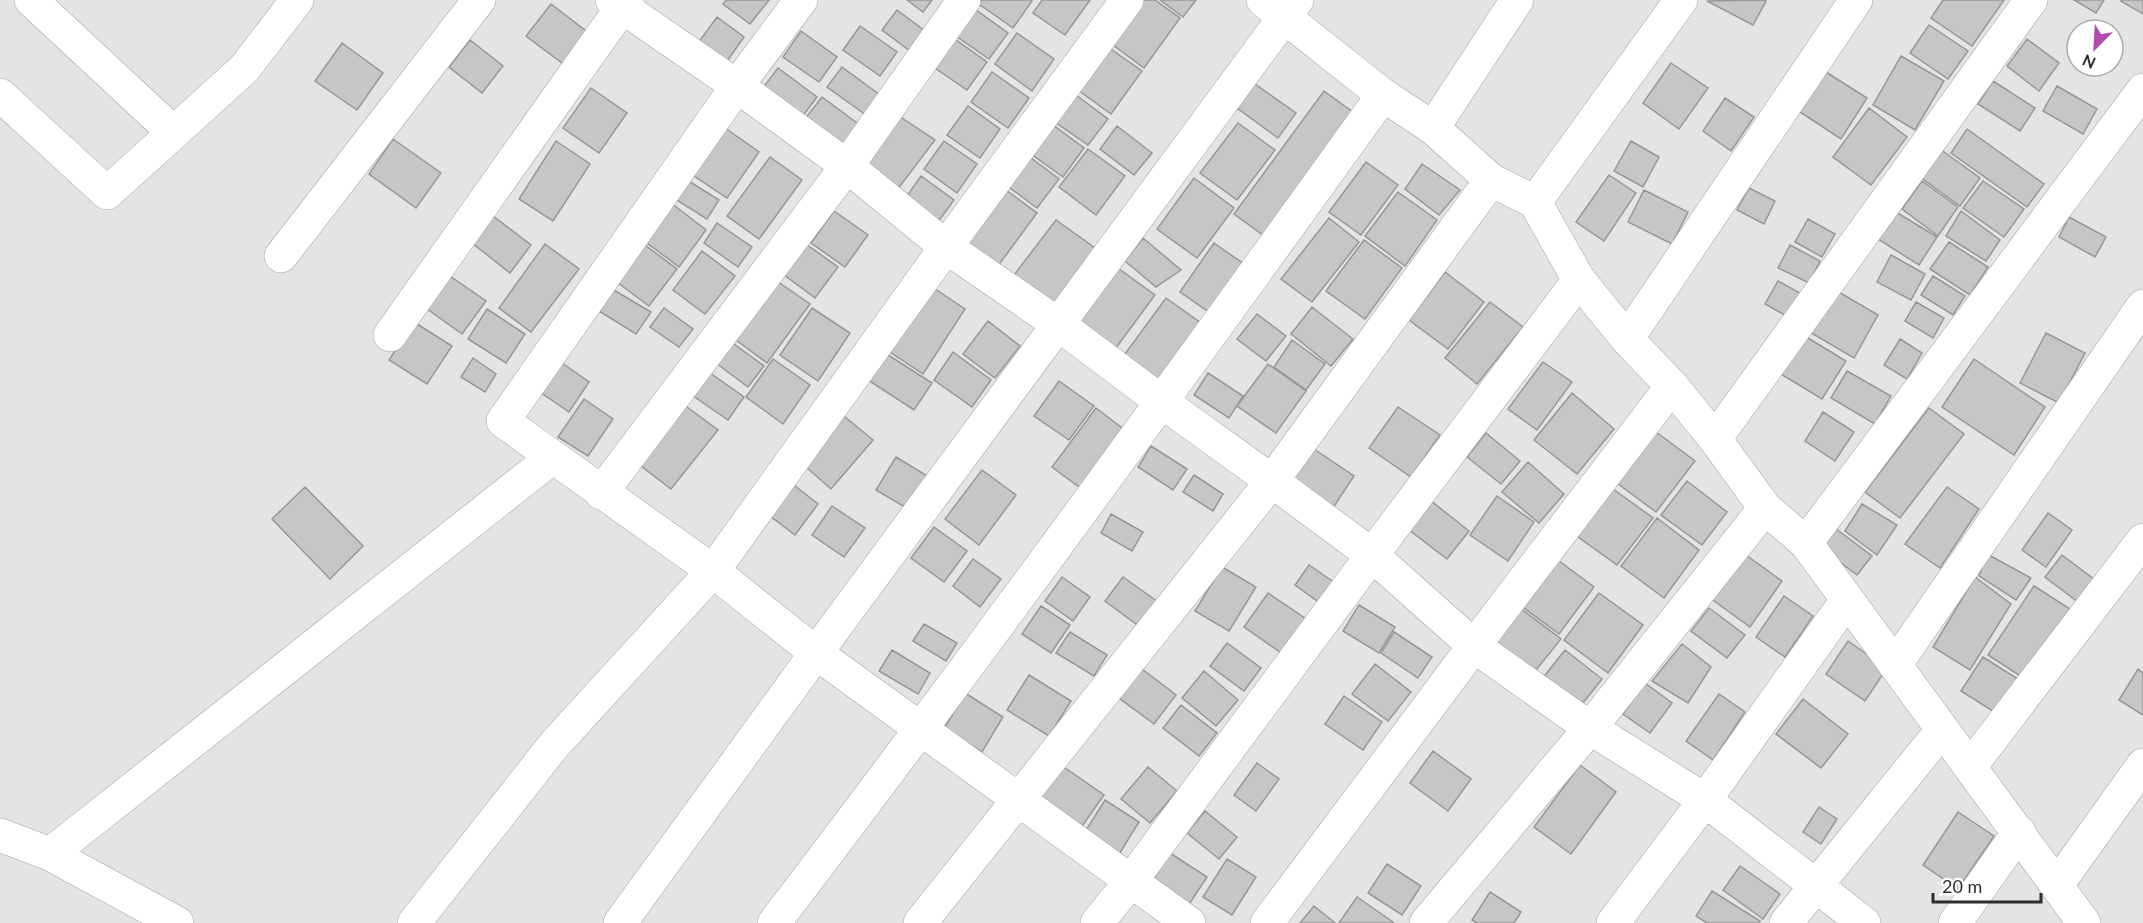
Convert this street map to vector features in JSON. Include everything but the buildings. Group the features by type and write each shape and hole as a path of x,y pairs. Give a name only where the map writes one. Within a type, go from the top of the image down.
{"street":[{"path":"30,0 174,133"},
{"path":"0,94 107,194 244,69 297,0"},
{"path":"281,256 479,0"},
{"path":"801,0 737,86 503,421 713,571 816,653 1189,923"},
{"path":"601,493 847,166 964,0"},
{"path":"414,923 554,745 713,571 1127,0"},
{"path":"1433,128 1517,0"},
{"path":"1534,202 1681,0"},
{"path":"1627,339 1856,0"},
{"path":"1715,439 2031,0"},
{"path":"390,335 620,2 847,166 946,247 1058,324 1372,555 1474,646 1590,728 1705,800 1863,923"},
{"path":"620,923 1058,324 1282,6 1383,95 1433,128 1491,180 1534,202 1579,280 1627,339 1672,386 1715,439 1764,508 1806,543 2084,923"},
{"path":"1806,543 2143,90"},
{"path":"774,923 921,730 1162,402 1383,95"},
{"path":"920,923 1272,481 1491,180"},
{"path":"1097,923 1131,881 1579,280"},
{"path":"1895,665 2143,306"},
{"path":"1268,923 1474,646 1672,386"},
{"path":"50,854 553,457"},
{"path":"1426,923 1590,728 1764,508"},
{"path":"1970,766 2143,540"},
{"path":"1613,923 1705,800 1847,600"},
{"path":"1786,923 1942,730"},
{"path":"2056,885 2143,765"},
{"path":"1955,923 2019,832"},
{"path":"2,839 50,854 177,923"}]}
